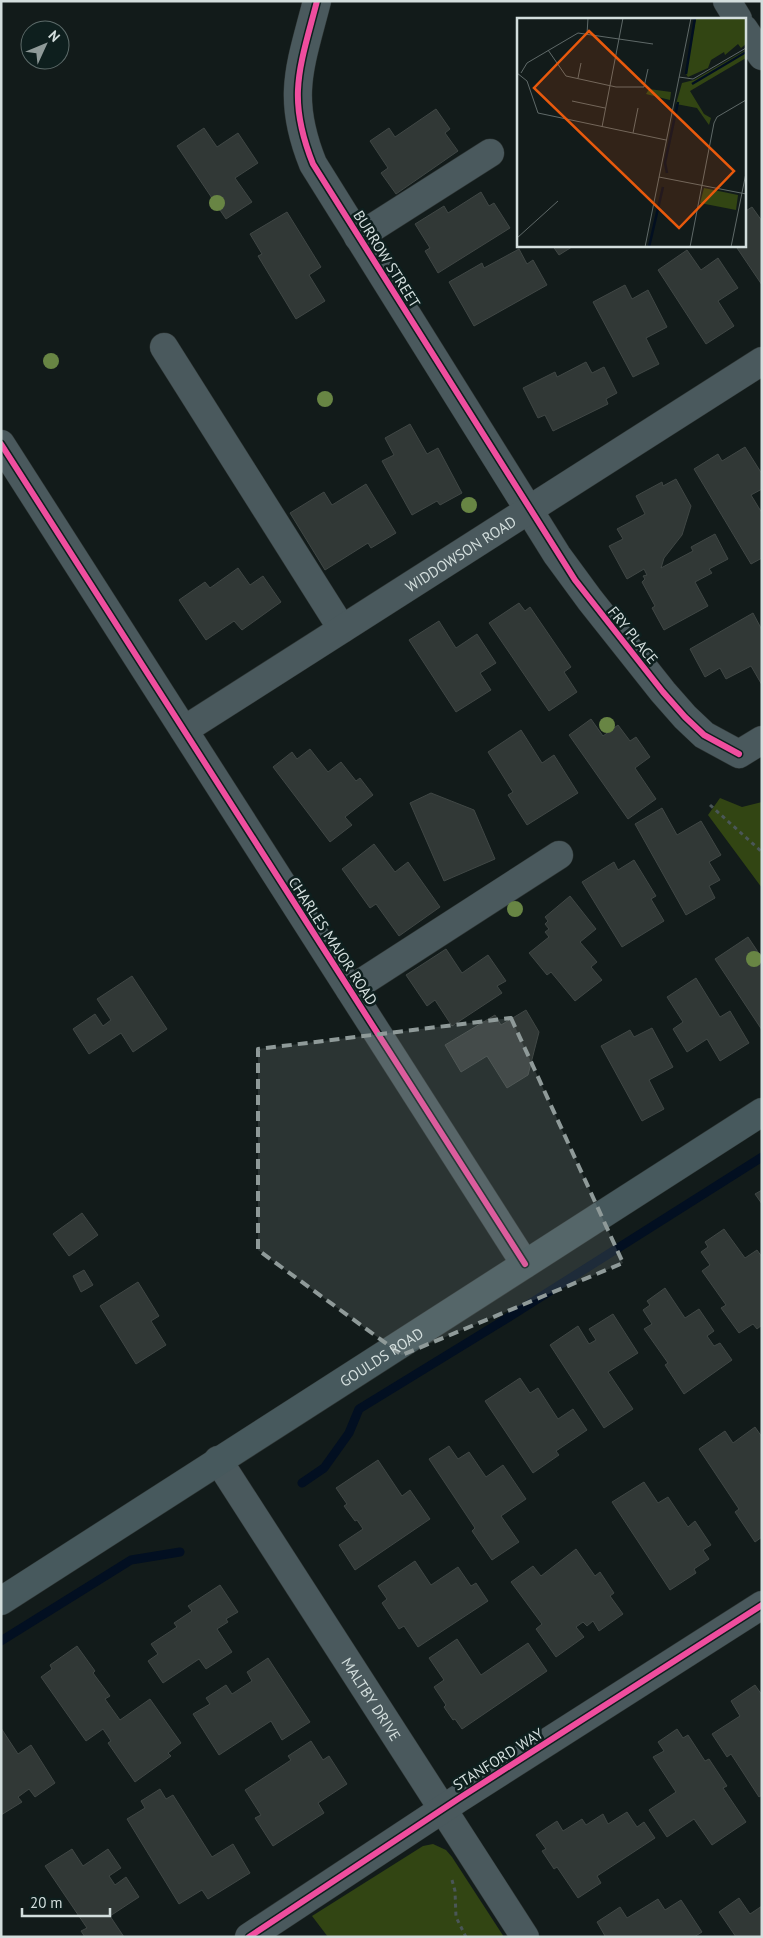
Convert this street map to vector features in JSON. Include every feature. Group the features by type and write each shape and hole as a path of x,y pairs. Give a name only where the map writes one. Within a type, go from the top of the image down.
{"main road":[{"name":"GOULDS ROAD","path":"1,1601 762,1112"}],"street":[{"name":"BURROW STREET","path":"317,1 299,69 296,94 304,141 313,164 530,509"},
{"path":"746,32 762,56"},
{"path":"358,237 490,153"},
{"path":"164,347 342,629"},
{"name":"WIDDOWSON ROAD","path":"184,730 762,361"},
{"name":"CHARLES MAJOR ROAD","path":"1,444 525,1264"},
{"name":"FRY PLACE","path":"530,509 575,580 663,692 685,717 704,734 751,747"},
{"path":"350,990 559,855"},
{"name":"MALTBY DRIVE","path":"218,1460 525,1937"},
{"name":"STANFORD WAY","path":"249,1937 443,1809 762,1605"}],"path":[{"path":"710,805 762,852"},
{"path":"449,1874 455,1891 456,1917 466,1937"}],"highlighted area":[{"path":"511,1018 623,1263 402,1355 258,1250 258,1049"}],"green space":[{"path":"720,798 742,807 762,802 762,888 708,815"},
{"path":"433,1844 446,1850 452,1857 504,1937 328,1937 312,1916 423,1846"}],"building":[{"path":"436,109 450,129 445,133 458,151 396,194 381,173 388,168 370,141 389,128 395,137"},
{"path":"204,128 217,147 238,133 258,163 235,178 252,202 226,219 177,146"},
{"path":"481,192 489,206 494,203 510,228 438,273 425,251 430,248 415,224 444,206 448,213"},
{"path":"752,207 762,221 762,285 736,246 746,246 746,211"},
{"path":"287,212 321,267 309,275 325,301 296,319 258,256 262,254 250,234"},
{"path":"553,246 573,246 559,255"},
{"path":"519,249 527,264 533,260 547,285 474,326 449,282 482,263 484,268"},
{"path":"687,250 701,270 718,258 738,288 718,301 734,326 706,344 658,270"},
{"path":"625,285 632,299 648,290 667,327 646,338 659,364 633,377 593,302"},
{"path":"586,362 592,373 604,367 617,393 606,399 608,404 553,431 545,415 538,418 523,388 555,372 557,377"},
{"path":"410,424 427,454 438,448 462,493 440,505 437,501 412,515 382,461 394,455 385,438"},
{"path":"745,447 762,474 762,489 751,495 762,513 762,558 751,564 694,469 718,454 722,461"},
{"path":"676,479 691,506 682,535 664,558 661,568 693,551 691,547 715,534 728,559 709,569 712,573 695,582 708,606 664,630 652,608 655,606 642,582 645,579 643,576 647,575 644,569 627,579 609,546 623,539 617,529 645,514 636,496 662,482 663,486"},
{"path":"366,484 396,533 371,548 368,543 325,570 290,513 324,492 332,505"},
{"path":"238,568 250,585 263,576 281,602 242,630 234,621 206,640 179,600 205,582 210,588"},
{"path":"519,603 525,611 530,607 571,667 564,672 577,692 549,711 489,623"},
{"path":"753,613 762,630 762,685 751,666 726,679 720,668 705,677 690,649"},
{"path":"439,621 456,648 477,634 496,663 480,673 491,690 456,712 409,640"},
{"path":"591,719 603,736 618,725 630,741 636,737 650,757 635,768 656,799 628,819 569,735"},
{"path":"521,730 542,763 554,755 578,793 527,825 508,795 513,792 488,752"},
{"path":"310,749 328,772 341,762 356,781 360,778 373,795 345,817 352,825 330,842 273,767 292,752 297,759"},
{"path":"431,793 474,810 495,859 444,881 410,803"},
{"path":"662,808 677,835 701,821 721,855 709,862 720,880 709,886 715,898 686,915 635,824"},
{"path":"374,844 395,872 408,862 440,907 399,936 376,904 370,908 342,869"},
{"path":"634,860 656,896 651,899 664,921 622,947 582,882 614,862 618,870"},
{"path":"570,896 596,929 580,942 597,962 591,967 602,980 575,1001 551,972 547,975 529,953 549,937 545,932 549,929 545,924 548,921 545,917"},
{"path":"748,937 760,955 762,954 762,1030 715,959"},
{"path":"446,949 462,973 488,955 506,981 497,986 502,993 452,1026 435,1000 427,1006 406,975"},
{"path":"132,976 167,1029 133,1052 121,1033 89,1054 73,1029 95,1014 103,1026 111,1020 97,999"},
{"path":"696,978 720,1017 730,1011 749,1043 720,1061 707,1039 687,1052 673,1029 683,1022 667,997"},
{"path":"526,1010 539,1032 528,1075 507,1088 487,1056 461,1072 445,1045 495,1015 501,1025"},
{"path":"652,1028 673,1067 649,1080 664,1109 642,1121 601,1046 630,1030 634,1037"},
{"path":"762,1190 762,1204 755,1194"},
{"path":"82,1213 98,1235 69,1256 53,1234"},
{"path":"724,1229 745,1258 757,1250 762,1257 762,1325 757,1329 753,1324 739,1333 721,1308 726,1305 702,1271 710,1265 701,1252 708,1247 705,1242"},
{"path":"84,1270 93,1285 81,1292 73,1276"},
{"path":"138,1282 159,1316 151,1321 166,1345 136,1364 100,1306"},
{"path":"665,1288 685,1318 699,1309 714,1331 707,1336 714,1346 720,1343 732,1360 684,1394 665,1365 668,1363 644,1329 652,1324 643,1310 650,1305 647,1301"},
{"path":"613,1314 638,1353 608,1372 633,1409 604,1428 550,1345 578,1326 589,1344 596,1340 589,1329"},
{"path":"520,1378 530,1393 538,1388 558,1419 573,1409 587,1430 556,1451 559,1455 533,1473 485,1401"},
{"path":"755,1427 762,1437 762,1537 755,1542 735,1512 739,1509 699,1449 725,1431 733,1443"},
{"path":"449,1446 458,1459 469,1452 486,1477 503,1465 526,1499 501,1516 519,1542 492,1560 472,1531 475,1528 429,1459"},
{"path":"378,1460 402,1496 410,1490 430,1519 355,1570 339,1545 363,1529 344,1506 347,1504 336,1488"},
{"path":"644,1482 658,1503 668,1497 688,1527 695,1521 711,1545 703,1550 709,1559 694,1569 696,1573 670,1590 612,1502"},
{"path":"576,1549 595,1576 600,1572 614,1593 610,1596 623,1614 599,1631 593,1621 587,1626 583,1622 576,1627 584,1637 556,1657 536,1629 542,1624 511,1582 533,1566 541,1576"},
{"path":"415,1561 431,1585 458,1567 471,1586 476,1583 488,1601 418,1647 404,1626 399,1629 382,1603 387,1599 378,1586"},
{"path":"220,1585 238,1612 226,1619 228,1622 217,1629 232,1652 206,1669 199,1659 163,1683 148,1661 158,1654 151,1644 177,1627 174,1623 192,1611 188,1606"},
{"path":"457,1639 481,1675 528,1643 547,1671 462,1729 444,1707 446,1705 434,1687 444,1680 429,1658"},
{"path":"77,1646 95,1671 93,1673 110,1696 105,1699 120,1720 150,1699 181,1743 168,1753 171,1756 135,1782 108,1743 111,1741 103,1729 86,1741 41,1677 52,1669 50,1665"},
{"path":"268,1658 310,1722 282,1740 271,1721 219,1755 193,1714 210,1704 206,1698 226,1685 232,1694 252,1681 247,1672"},
{"path":"755,1685 762,1695 762,1795 759,1797 731,1754 727,1757 712,1734 740,1716 731,1701"},
{"path":"1,1728 18,1754 31,1745 55,1783 35,1797 29,1789 18,1797 22,1802 1,1815"},
{"path":"677,1729 683,1738 688,1735 705,1761 709,1759 727,1786 723,1788 746,1822 712,1845 694,1819 667,1837 649,1810 676,1792 653,1757 664,1751 658,1742"},
{"path":"311,1741 323,1760 329,1756 347,1784 318,1803 324,1813 273,1846 255,1818 261,1815 245,1790 291,1760 288,1756"},
{"path":"160,1789 166,1799 173,1795 212,1857 233,1844 250,1873 208,1899 202,1890 179,1904 127,1819 145,1808 141,1801"},
{"path":"627,1812 637,1827 644,1822 655,1838 597,1876 601,1883 578,1898 557,1867 554,1869 542,1851 546,1849 536,1835 557,1821 563,1831 582,1819 586,1825 603,1814 608,1824"},
{"path":"72,1849 83,1866 108,1849 121,1868 109,1876 115,1885 126,1877 139,1897 110,1916 124,1937 85,1937 81,1931 87,1928 45,1866"},
{"path":"739,1898 750,1914 762,1906 762,1937 736,1937 719,1912"},
{"path":"658,1899 665,1910 681,1900 702,1932 694,1937 604,1937 597,1922 620,1907 627,1918"}],"waterway":[{"path":"302,1483 324,1468 349,1433 359,1409 501,1322 762,1157"},
{"path":"1,1641 131,1560 180,1552"}],"cycle path":[{"path":"317,1 305,45 298,82 300,120 313,164 575,580 663,692 685,717 704,735 739,754"},
{"path":"1,444 525,1264"},
{"path":"249,1937 458,1799 762,1605"}]}
